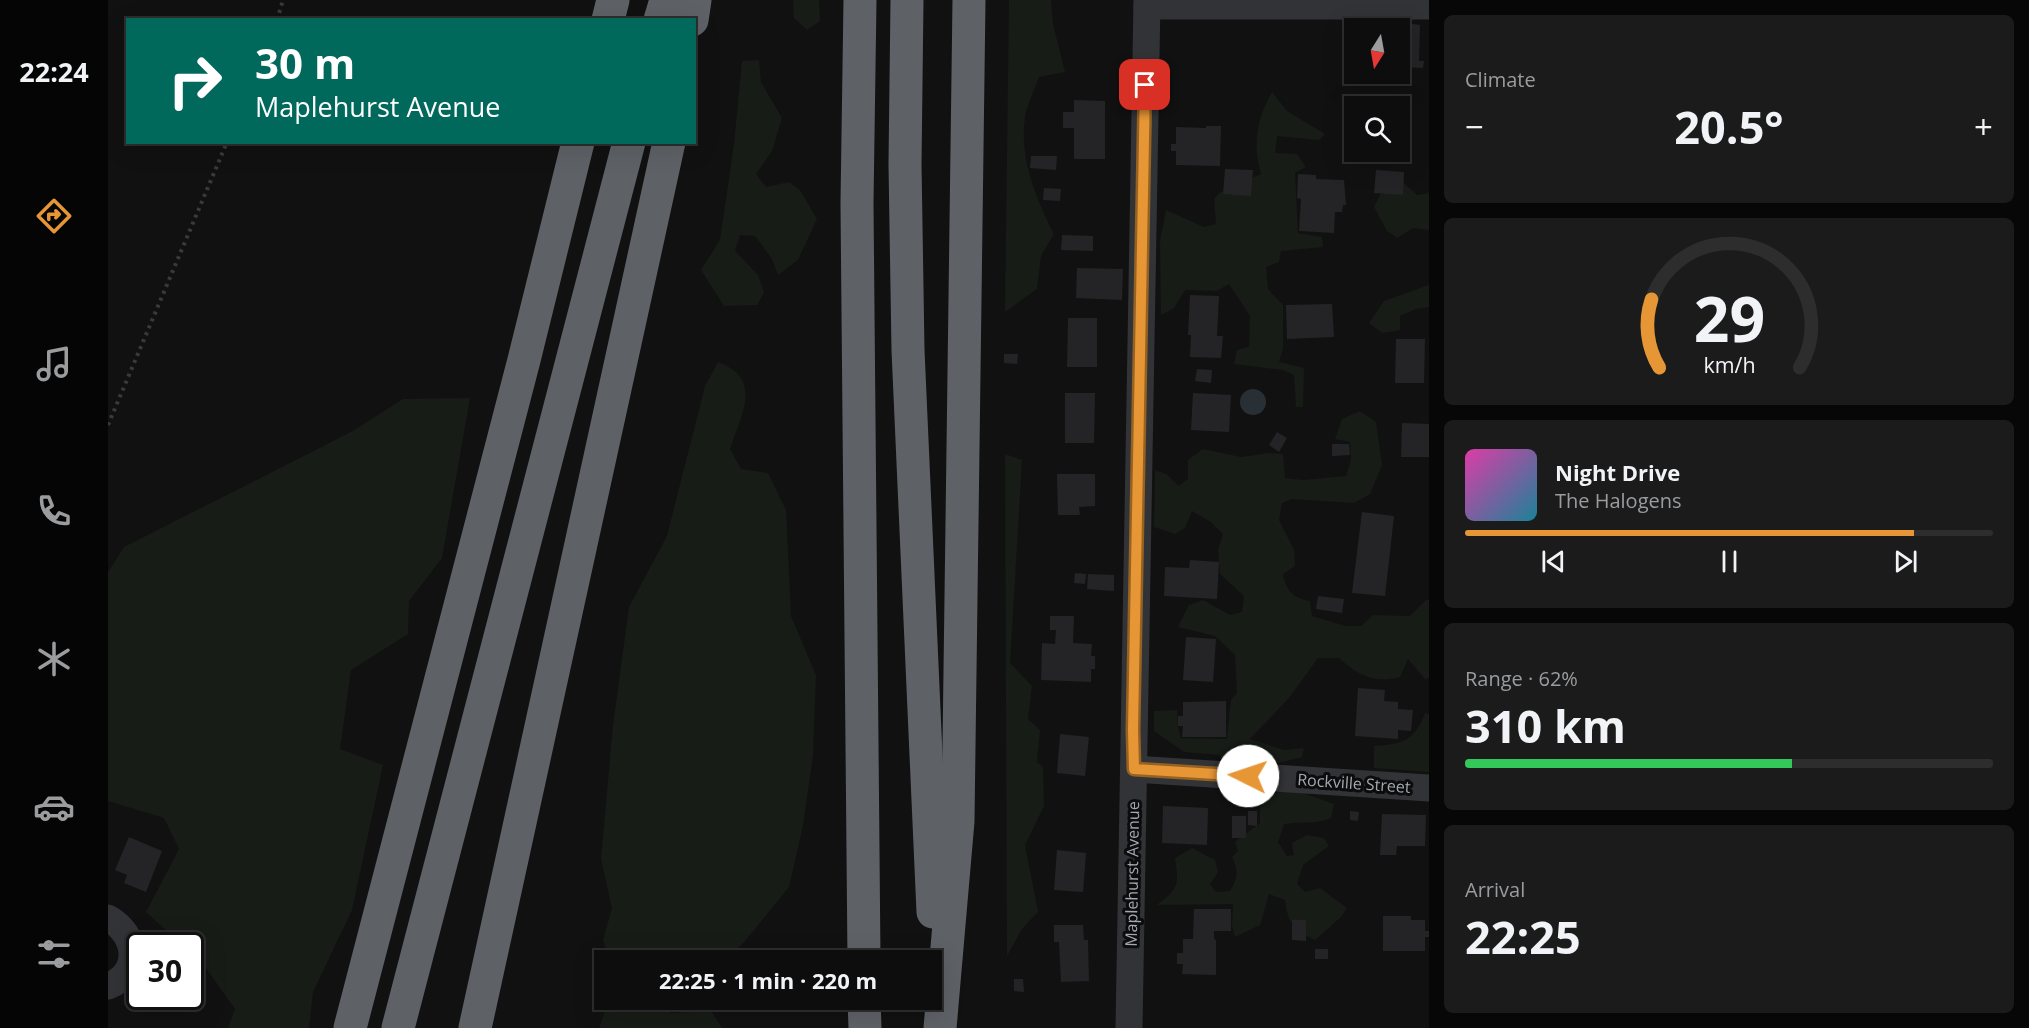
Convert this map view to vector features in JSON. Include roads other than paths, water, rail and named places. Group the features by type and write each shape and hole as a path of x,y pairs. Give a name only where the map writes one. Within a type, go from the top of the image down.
{"highway":[{"path":"608,18 613,0"},
{"path":"661,18 666,0"},
{"path":"692,18 695,0"},
{"path":"860,0 856,203 860,351 864,950"},
{"path":"907,0 905,164 908,351 939,1028"},
{"path":"939,1028 958,821 969,0"},
{"path":"350,1028 524,360 578,144"},
{"path":"398,1028 628,144"},
{"path":"475,1028 669,144"},
{"path":"864,1010 865,1028"}],"street":[{"path":"1148,3 1429,6"},
{"name":"Maplehurst Avenue","path":"1129,1028 1148,3"},
{"name":"Rockville Street","path":"1134,769 1429,788"},
{"path":"108,918 119,924 132,944 132,956 123,976 108,986"}]}
